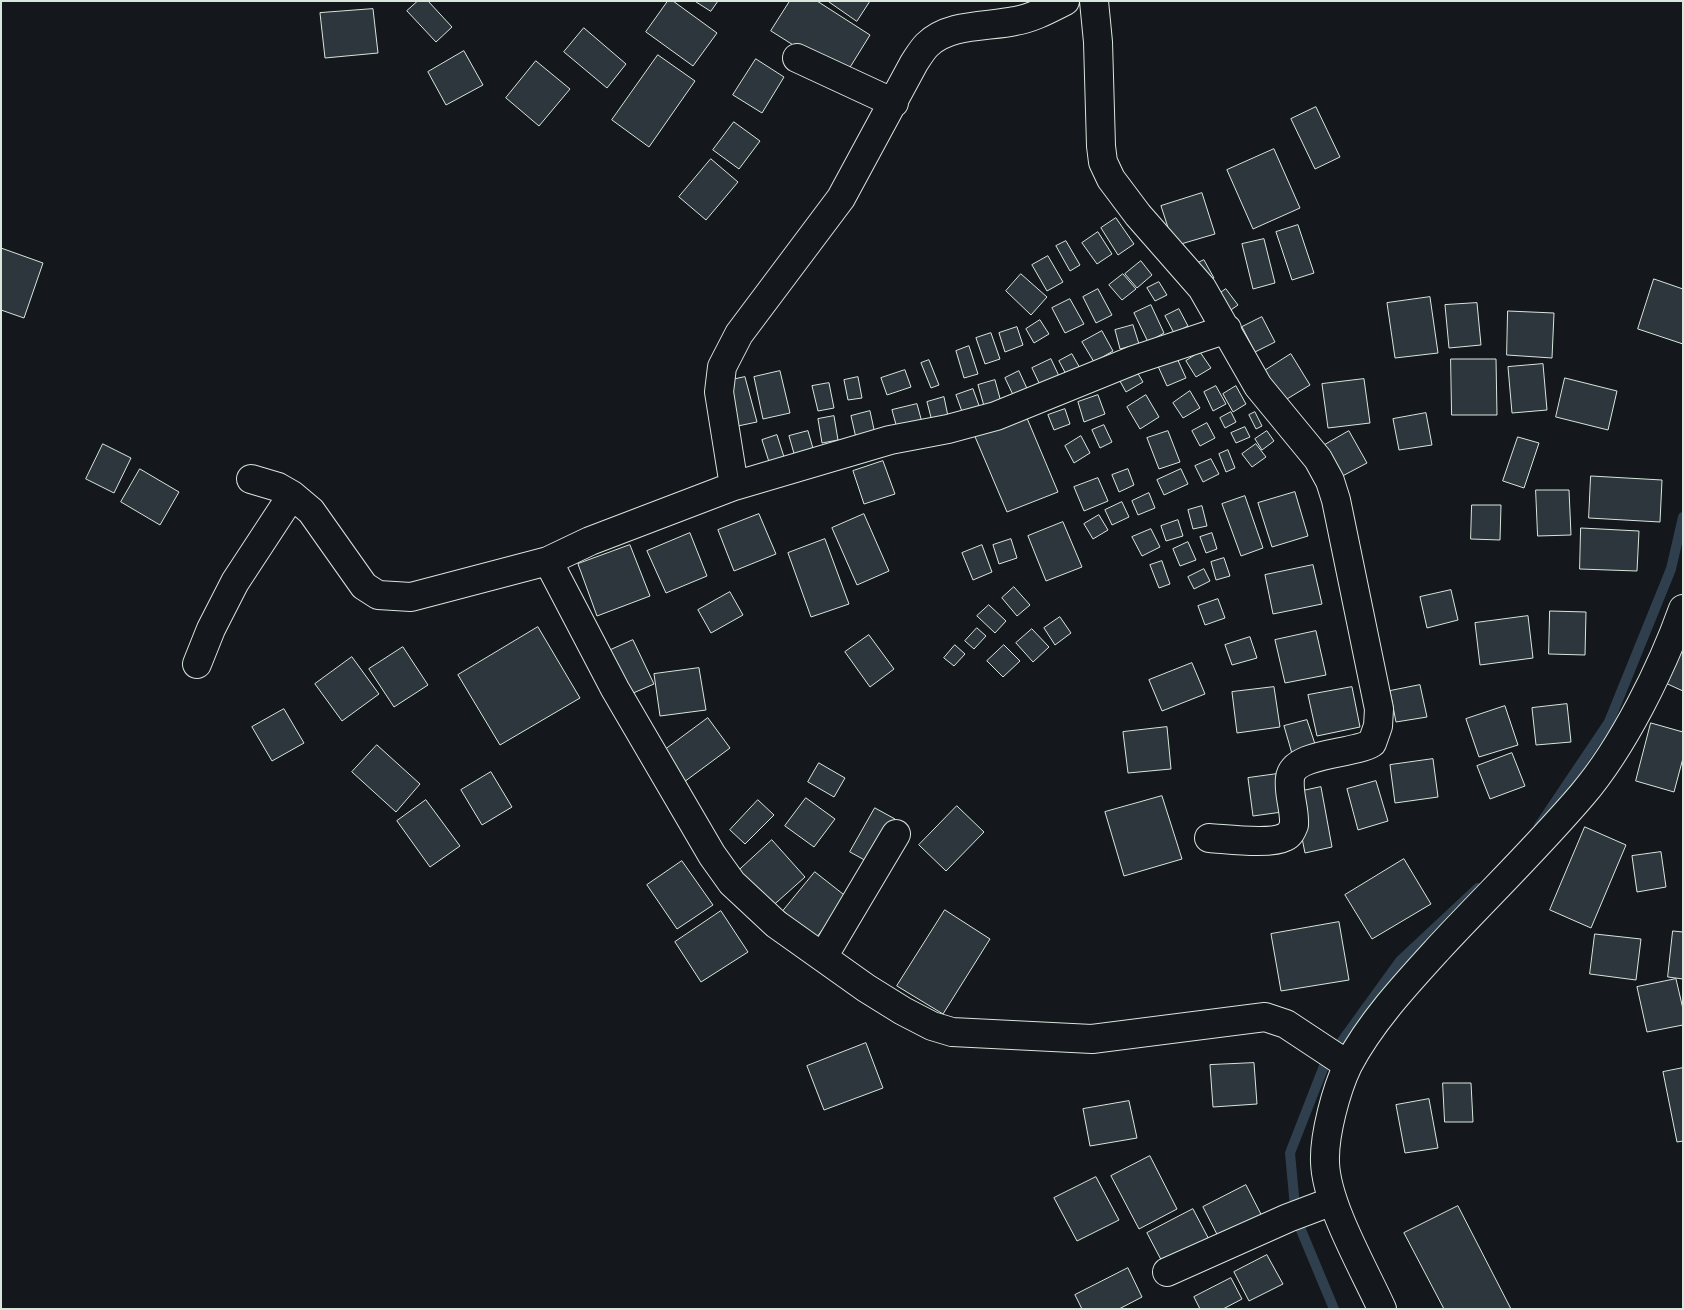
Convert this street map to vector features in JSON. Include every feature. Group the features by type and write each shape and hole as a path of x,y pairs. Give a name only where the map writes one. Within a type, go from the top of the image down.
{"street":[{"path":"734,486 719,392 722,367 739,334 841,198 914,64 927,45 938,37 959,30 1017,21 1042,13 1066,1"},
{"path":"1094,1 1103,162 1118,190 1202,288 1258,386 1318,459 1330,481 1336,500 1375,684 1378,726 1375,738 1365,747 1311,759 1299,763 1294,769 1290,776 1294,825 1286,837 1278,840 1210,838"},
{"path":"797,58 894,103"},
{"path":"251,479 278,487 292,495 312,511 364,586 378,595 411,598 548,561 590,541 734,486 890,440 948,429 996,416 1134,360 1227,329"},
{"path":"197,664 211,629 235,582 292,495"},
{"path":"548,561 614,689 717,862 732,883 776,924 866,988 932,1026 952,1032 1092,1039 1265,1017 1286,1024 1337,1057"},
{"path":"1382,1309 1333,1200 1325,1161 1327,1137 1338,1090 1337,1057 1384,1011 1413,976 1584,794 1612,754 1640,706 1670,646 1683,609"},
{"path":"823,957 896,834"},
{"path":"1167,1272 1333,1200"}],"building":[{"path":"418,1 428,1 452,27 436,42 407,11"},
{"path":"668,1 673,1 717,33 693,66 646,32"},
{"path":"695,1 718,1 711,11"},
{"path":"790,1 817,1 870,35 844,77 771,31"},
{"path":"828,1 870,1 857,21"},
{"path":"373,9 378,53 325,58 320,13"},
{"path":"584,28 626,64 607,88 564,52"},
{"path":"464,51 483,85 446,105 428,72"},
{"path":"658,55 695,81 649,147 612,120"},
{"path":"756,59 784,77 762,113 733,95"},
{"path":"536,61 570,89 539,126 506,98"},
{"path":"1316,107 1340,157 1315,169 1291,119"},
{"path":"734,122 760,141 739,169 713,150"},
{"path":"1274,149 1300,208 1253,229 1227,170"},
{"path":"711,159 738,182 706,220 679,197"},
{"path":"1202,193 1215,234 1174,246 1161,206"},
{"path":"1116,218 1134,244 1118,255 1101,228"},
{"path":"1298,225 1314,273 1292,280 1276,232"},
{"path":"1098,232 1112,254 1097,264 1082,243"},
{"path":"1264,239 1275,283 1253,289 1242,244"},
{"path":"1066,241 1080,265 1070,271 1056,246"},
{"path":"1,248 43,263 24,318 1,310"},
{"path":"1048,256 1063,282 1047,291 1032,265"},
{"path":"1204,260 1214,278 1200,285 1190,267"},
{"path":"1141,261 1152,275 1137,288 1125,274"},
{"path":"1021,274 1047,297 1031,315 1006,291"},
{"path":"1123,274 1136,289 1122,300 1109,285"},
{"path":"1654,279 1683,289 1683,344 1638,329"},
{"path":"1159,282 1167,295 1155,301 1147,288"},
{"path":"1098,289 1112,315 1096,323 1083,297"},
{"path":"1226,289 1238,305 1225,314 1213,298"},
{"path":"1430,297 1438,353 1395,358 1387,303"},
{"path":"1070,299 1084,324 1065,333 1052,308"},
{"path":"1477,303 1481,345 1449,348 1445,305"},
{"path":"1151,305 1164,333 1148,342 1134,313"},
{"path":"1179,309 1188,326 1174,333 1165,316"},
{"path":"1508,311 1554,313 1552,358 1507,355"},
{"path":"1262,317 1275,342 1255,352 1242,327"},
{"path":"1040,320 1049,334 1034,343 1026,329"},
{"path":"1133,325 1139,344 1120,349 1115,330"},
{"path":"1017,327 1023,345 1005,352 999,333"},
{"path":"1102,331 1113,351 1094,362 1082,342"},
{"path":"991,333 1000,359 985,364 976,338"},
{"path":"969,346 978,374 964,378 956,351"},
{"path":"1200,352 1211,368 1196,377 1186,361"},
{"path":"1072,354 1081,370 1068,378 1059,361"},
{"path":"1291,354 1310,385 1277,405 1258,375"},
{"path":"1176,356 1186,378 1167,386 1157,364"},
{"path":"1051,359 1059,376 1040,385 1032,368"},
{"path":"1451,359 1496,359 1497,415 1452,415"},
{"path":"929,360 939,385 931,388 921,363"},
{"path":"1543,364 1547,410 1512,413 1508,367"},
{"path":"1133,365 1143,382 1126,392 1116,374"},
{"path":"905,370 911,387 887,395 881,378"},
{"path":"780,371 790,413 763,419 754,377"},
{"path":"1019,371 1029,393 1015,399 1005,378"},
{"path":"745,377 757,422 733,427 722,382"},
{"path":"858,377 862,398 848,400 844,380"},
{"path":"1565,378 1617,391 1608,430 1556,417"},
{"path":"1364,379 1370,423 1328,428 1322,384"},
{"path":"995,380 1001,402 984,406 978,385"},
{"path":"829,383 834,408 818,411 812,386"},
{"path":"1216,386 1226,404 1213,411 1204,392"},
{"path":"1236,386 1246,404 1233,412 1223,394"},
{"path":"973,389 981,411 964,417 956,395"},
{"path":"1190,391 1200,408 1183,418 1173,403"},
{"path":"1098,395 1105,414 1084,422 1078,402"},
{"path":"1146,395 1159,417 1140,429 1127,407"},
{"path":"944,397 949,421 933,425 927,402"},
{"path":"917,404 923,426 898,432 892,410"},
{"path":"1065,409 1070,424 1054,430 1048,415"},
{"path":"870,411 875,434 856,438 851,416"},
{"path":"1024,411 1058,492 1007,512 973,432"},
{"path":"1231,412 1236,422 1225,428 1220,418"},
{"path":"1255,412 1262,426 1256,429 1249,415"},
{"path":"1426,413 1432,445 1399,450 1393,419"},
{"path":"834,416 838,440 822,443 818,419"},
{"path":"1207,423 1215,438 1200,446 1192,431"},
{"path":"1104,425 1112,442 1100,448 1092,430"},
{"path":"1245,427 1250,437 1236,443 1231,433"},
{"path":"808,431 814,452 795,457 789,436"},
{"path":"1168,431 1180,462 1159,469 1147,438"},
{"path":"1267,431 1274,441 1262,450 1255,439"},
{"path":"1349,431 1367,463 1333,481 1316,450"},
{"path":"777,435 785,460 770,465 762,440"},
{"path":"1081,436 1090,453 1074,463 1065,446"},
{"path":"1518,437 1539,443 1524,488 1503,481"},
{"path":"103,444 131,458 114,493 86,479"},
{"path":"1256,444 1266,457 1252,467 1242,454"},
{"path":"1228,450 1235,468 1226,472 1219,454"},
{"path":"1211,459 1219,474 1203,482 1195,466"},
{"path":"883,461 895,494 864,504 853,471"},
{"path":"140,469 179,492 160,525 121,502"},
{"path":"1128,469 1134,485 1119,492 1112,475"},
{"path":"1181,469 1188,484 1164,495 1157,480"},
{"path":"1591,476 1662,480 1660,522 1589,518"},
{"path":"1098,478 1108,501 1084,511 1074,487"},
{"path":"1536,490 1569,490 1571,535 1538,536"},
{"path":"1295,492 1308,536 1272,547 1258,503"},
{"path":"1149,493 1155,508 1138,515 1132,501"},
{"path":"1245,496 1263,548 1241,556 1222,504"},
{"path":"1122,502 1129,517 1112,525 1105,510"},
{"path":"1472,505 1501,505 1500,540 1471,539"},
{"path":"1202,506 1207,526 1193,529 1188,510"},
{"path":"759,514 776,554 734,571 718,530"},
{"path":"864,514 889,571 857,585 832,528"},
{"path":"1099,515 1108,530 1093,539 1084,524"},
{"path":"1178,520 1183,536 1166,541 1161,526"},
{"path":"1063,522 1082,567 1046,581 1028,536"},
{"path":"1581,528 1639,531 1637,571 1580,569"},
{"path":"1151,529 1160,547 1142,556 1132,537"},
{"path":"690,533 707,576 666,593 647,551"},
{"path":"1212,533 1217,549 1206,553 1200,537"},
{"path":"825,539 849,604 811,617 788,553"},
{"path":"1011,539 1017,558 999,564 993,545"},
{"path":"1188,542 1196,560 1180,566 1173,549"},
{"path":"630,545 650,596 597,616 578,564"},
{"path":"982,545 992,572 973,580 962,553"},
{"path":"1224,558 1230,576 1216,580 1211,562"},
{"path":"1162,561 1170,584 1159,588 1150,565"},
{"path":"1313,565 1322,604 1273,614 1265,575"},
{"path":"1204,569 1210,581 1194,589 1188,577"},
{"path":"1014,587 1030,605 1017,616 1002,598"},
{"path":"1451,590 1458,620 1427,628 1420,597"},
{"path":"730,592 743,615 711,633 698,610"},
{"path":"1218,599 1225,618 1205,625 1198,606"},
{"path":"989,605 1006,621 995,633 977,616"},
{"path":"1550,611 1586,612 1585,655 1549,654"},
{"path":"1528,616 1533,658 1480,665 1475,623"},
{"path":"1060,617 1071,633 1055,645 1044,628"},
{"path":"538,627 580,698 500,745 458,675"},
{"path":"977,628 986,636 974,649 965,641"},
{"path":"1032,629 1049,647 1033,662 1016,643"},
{"path":"1316,631 1326,675 1285,683 1275,640"},
{"path":"869,635 894,669 870,687 845,652"},
{"path":"1250,637 1257,658 1232,665 1225,645"},
{"path":"633,640 654,684 624,697 604,653"},
{"path":"955,645 965,654 954,666 944,658"},
{"path":"1004,645 1020,661 1003,677 987,661"},
{"path":"403,647 428,685 394,707 369,669"},
{"path":"1677,647 1683,650 1683,691 1661,681"},
{"path":"352,657 379,694 342,721 315,684"},
{"path":"1192,663 1205,694 1162,711 1149,680"},
{"path":"699,668 706,710 660,716 654,674"},
{"path":"1420,685 1427,717 1396,722 1390,691"},
{"path":"1274,687 1280,727 1237,733 1232,692"},
{"path":"1352,687 1360,727 1317,736 1308,695"},
{"path":"1567,704 1571,742 1536,745 1532,708"},
{"path":"1505,706 1518,745 1479,757 1466,719"},
{"path":"284,709 304,743 272,761 252,727"},
{"path":"708,718 730,748 680,785 658,755"},
{"path":"1307,720 1317,750 1293,757 1284,726"},
{"path":"1651,723 1683,732 1683,758 1674,792 1636,781"},
{"path":"1167,727 1171,769 1128,773 1123,732"},
{"path":"377,745 420,784 396,812 352,772"},
{"path":"1512,753 1525,786 1490,799 1477,766"},
{"path":"1433,759 1438,797 1395,803 1390,765"},
{"path":"819,763 845,778 834,797 808,782"},
{"path":"491,772 512,807 482,825 461,790"},
{"path":"1277,774 1282,812 1253,816 1248,778"},
{"path":"1376,781 1388,821 1358,830 1347,789"},
{"path":"1321,787 1332,847 1305,853 1293,793"},
{"path":"1162,796 1182,859 1124,876 1105,812"},
{"path":"806,798 835,819 814,847 785,826"},
{"path":"426,800 460,846 430,867 397,821"},
{"path":"758,800 774,815 745,844 730,830"},
{"path":"957,806 984,832 946,871 919,845"},
{"path":"875,808 895,819 870,863 850,852"},
{"path":"1585,827 1626,845 1591,928 1550,910"},
{"path":"772,840 805,877 768,910 735,874"},
{"path":"1661,852 1666,887 1637,892 1632,856"},
{"path":"1404,859 1431,904 1372,939 1345,895"},
{"path":"682,861 713,905 677,929 647,885"},
{"path":"815,872 848,898 816,938 783,911"},
{"path":"945,910 990,939 943,1014 897,986"},
{"path":"721,911 748,952 701,982 675,942"},
{"path":"1339,922 1349,980 1281,991 1271,934"},
{"path":"1673,931 1683,932 1683,979 1668,977"},
{"path":"1595,934 1641,939 1636,980 1590,974"},
{"path":"1676,979 1683,1009 1683,1025 1647,1032 1637,987"},
{"path":"866,1043 883,1088 824,1110 807,1066"},
{"path":"1254,1063 1257,1104 1213,1107 1210,1065"},
{"path":"1683,1068 1683,1141 1677,1142 1663,1072"},
{"path":"1443,1083 1471,1083 1473,1122 1445,1122"},
{"path":"1429,1099 1438,1148 1405,1153 1396,1105"},
{"path":"1129,1101 1137,1138 1090,1146 1083,1109"},
{"path":"1150,1156 1177,1209 1139,1229 1111,1176"},
{"path":"1096,1177 1119,1220 1077,1241 1054,1198"},
{"path":"1246,1185 1265,1222 1222,1244 1203,1207"},
{"path":"1458,1206 1511,1309 1444,1309 1404,1233"},
{"path":"1193,1209 1213,1247 1167,1271 1147,1233"},
{"path":"1267,1255 1283,1284 1249,1301 1234,1272"},
{"path":"1128,1268 1142,1297 1119,1309 1082,1309 1075,1295"},
{"path":"1231,1278 1242,1299 1223,1309 1200,1309 1194,1297"}],"waterway":[{"path":"1539,826 1609,722 1671,569 1683,517"},
{"path":"1334,1309 1296,1218 1290,1153 1324,1066 1400,961 1478,888"}]}
